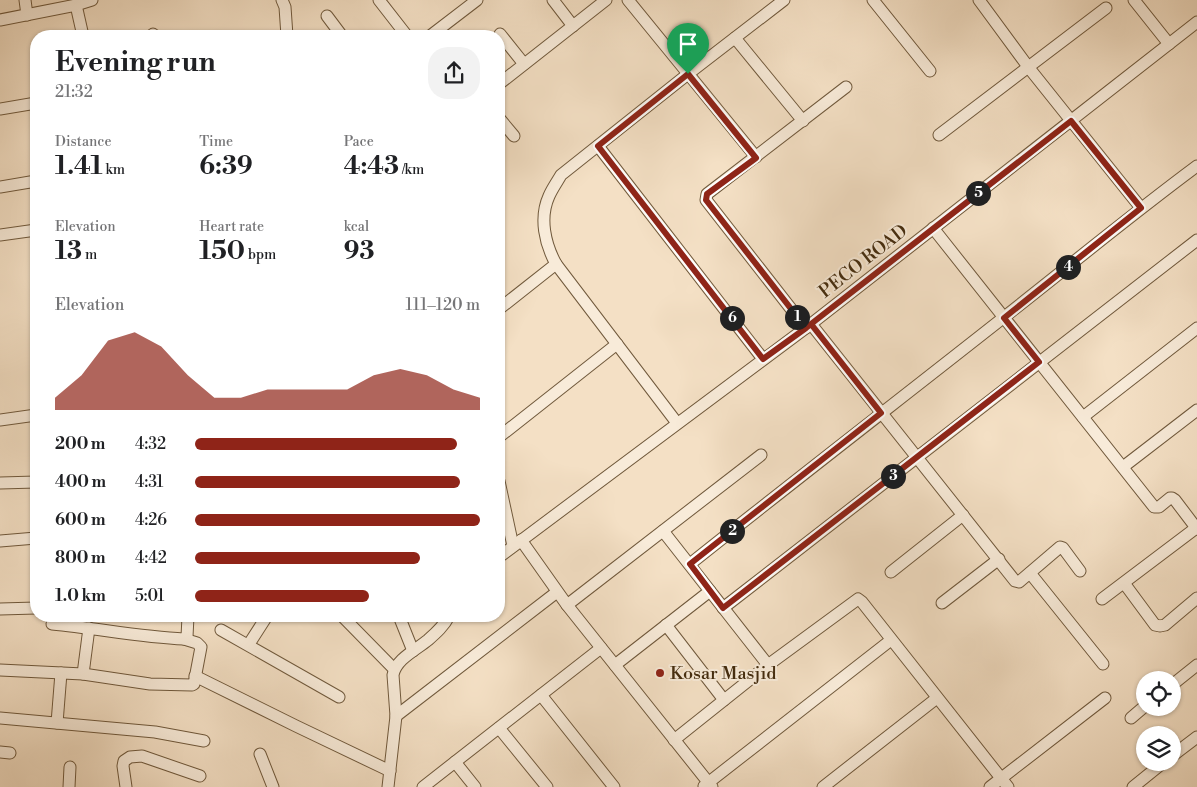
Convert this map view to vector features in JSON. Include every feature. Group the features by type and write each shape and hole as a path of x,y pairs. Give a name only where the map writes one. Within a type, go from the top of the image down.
{"street":[{"path":"25,0 27,15"},
{"path":"0,20 92,0"},
{"path":"282,0 285,7 287,30"},
{"path":"379,0 402,30"},
{"path":"438,30 477,0"},
{"path":"553,0 573,26"},
{"path":"505,79 606,0"},
{"path":"628,0 756,158"},
{"path":"677,423 556,264 546,240 547,202 561,176 784,0"},
{"path":"873,0 930,71"},
{"path":"1134,0 1169,44"},
{"path":"982,1 1029,68 1141,208"},
{"path":"76,4 82,30"},
{"path":"939,135 1106,8"},
{"path":"327,16 338,30"},
{"name":"PECO ROAD","path":"505,552 808,326 1197,22"},
{"path":"735,38 803,121"},
{"path":"505,40 524,64"},
{"path":"846,87 707,194 706,200 881,413 1015,581 1020,582 1060,547 1063,548 1080,571"},
{"path":"0,109 30,104"},
{"path":"505,125 514,136"},
{"path":"598,146 763,359"},
{"path":"690,564 1141,208 1197,166"},
{"path":"0,187 30,182"},
{"path":"933,228 1154,507 1159,507 1172,498 1196,528 1102,599"},
{"path":"0,235 30,231"},
{"path":"723,608 1197,241"},
{"path":"505,304 556,264"},
{"path":"1083,417 1197,328"},
{"path":"505,432 617,344"},
{"path":"1123,466 1197,410"},
{"path":"0,420 30,416"},
{"path":"567,605 761,455"},
{"path":"0,483 30,482"},
{"path":"505,502 517,543 616,665 708,786 891,640"},
{"path":"890,572 963,515"},
{"path":"663,531 768,665"},
{"path":"0,541 30,538"},
{"path":"942,603 999,559"},
{"path":"1030,573 1103,664"},
{"path":"1124,583 1155,625 1165,625 1197,598"},
{"path":"616,665 710,591"},
{"path":"396,716 557,592"},
{"path":"674,740 768,665 858,599 1004,783"},
{"path":"0,609 30,608"},
{"path":"83,674 95,622"},
{"path":"184,640 187,637 188,622"},
{"path":"249,644 263,622"},
{"path":"348,622 394,669"},
{"path":"401,622 413,651"},
{"path":"388,787 396,716 394,669 440,629 445,622"},
{"path":"0,670 83,674 150,684 194,684 201,647 197,643 52,624"},
{"path":"666,625 724,700"},
{"path":"221,630 339,696"},
{"path":"423,787 601,648"},
{"path":"1181,677 1197,665"},
{"path":"57,722 61,673"},
{"path":"195,676 390,771"},
{"path":"541,695 614,787"},
{"path":"823,787 937,698"},
{"path":"990,787 1004,783 1104,698"},
{"path":"1131,718 1136,714"},
{"path":"0,718 154,732 204,741"},
{"path":"499,728 547,787"},
{"path":"1181,749 1197,737"},
{"path":"260,754 273,787"},
{"path":"126,787 123,766 124,761 130,757 142,756 200,776"},
{"path":"455,762 476,787"},
{"path":"69,787 70,767"},
{"path":"1133,787 1153,771"}],"place":[{"name":"Kosar Masjid","path":"660,673"}],"route":[{"path":"688,74 598,146 763,359 806,328 811,324 933,228 1071,121 1141,208 1004,318 1039,362 723,608 690,564 881,413 811,324 806,328 706,200 707,194 756,158 688,74"}]}
